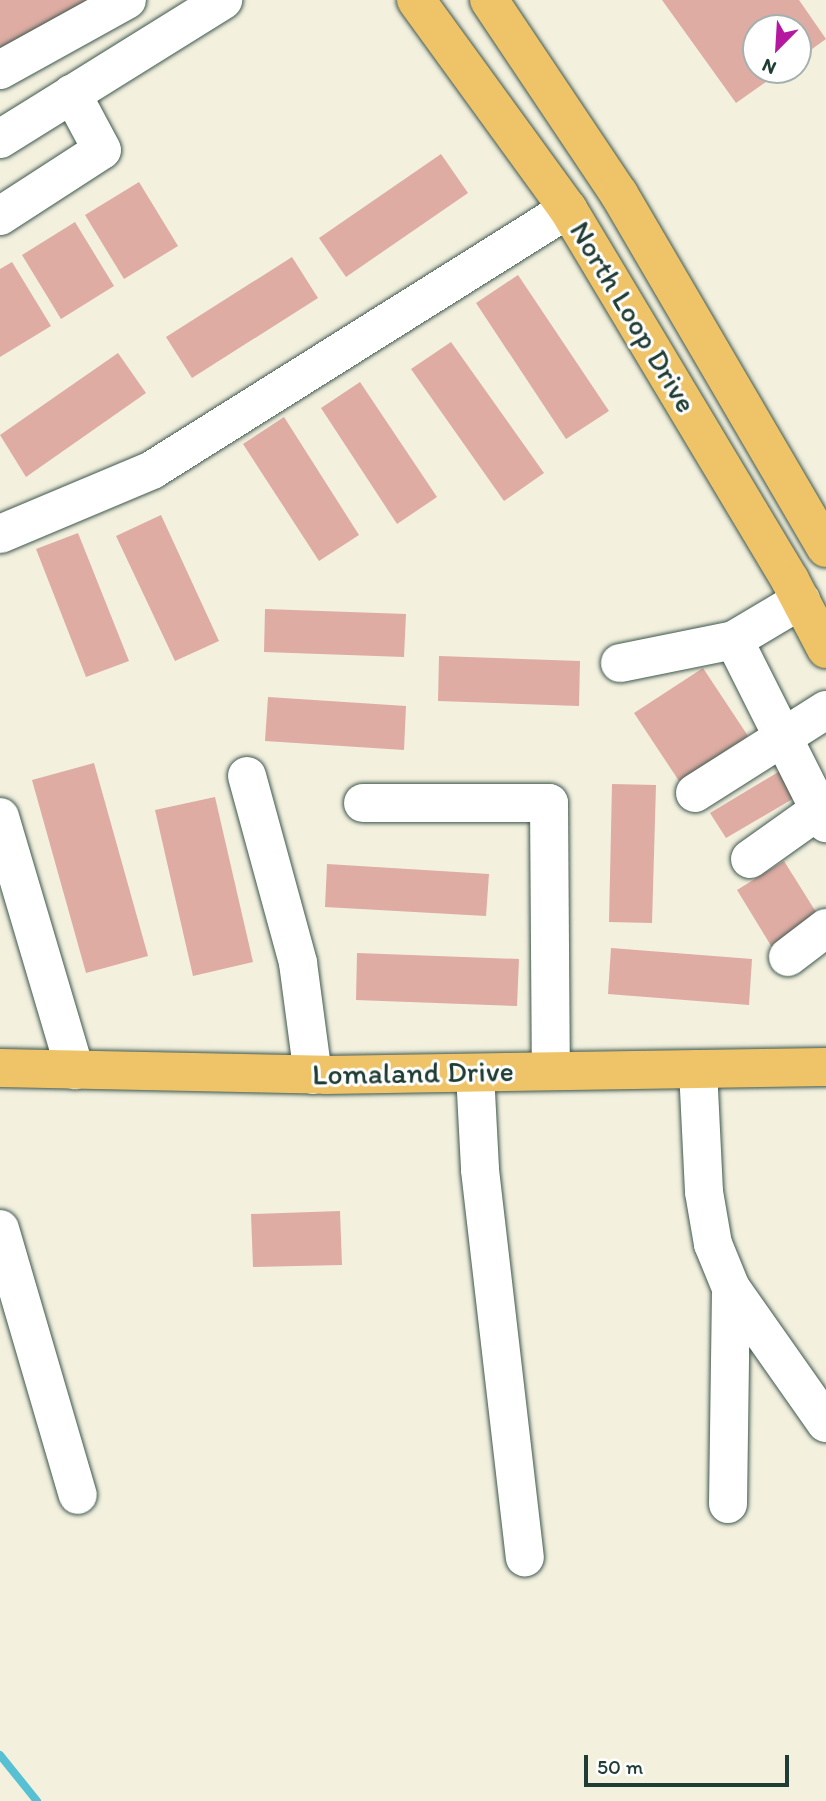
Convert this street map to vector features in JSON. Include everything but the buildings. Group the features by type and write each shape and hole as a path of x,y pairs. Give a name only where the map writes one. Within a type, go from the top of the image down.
{"main road":[{"name":"North Loop Drive","path":"416,0 568,209 801,600 826,649"},
{"name":"North Loop Drive","path":"489,0 619,194 826,548"},
{"name":"Lomaland Drive","path":"0,1068 313,1075 698,1069 824,1074"}],"street":[{"path":"0,69 127,0"},
{"path":"0,139 223,0"},
{"path":"0,216 102,150 72,94"},
{"path":"0,534 152,470 568,209"},
{"path":"620,663 734,640 801,600"},
{"path":"734,640 823,817 750,859"},
{"path":"695,793 826,710"},
{"path":"247,776 298,963 313,1075"},
{"path":"363,803 549,803 551,1071"},
{"path":"0,817 75,1070"},
{"path":"788,957 826,928"},
{"path":"698,1069 704,1192 713,1244 731,1288 826,1423"},
{"path":"475,1073 480,1170 526,1557"},
{"path":"0,1229 78,1495"},
{"path":"728,1504 731,1288"}],"waterway":[{"path":"0,1755 37,1801"}]}
